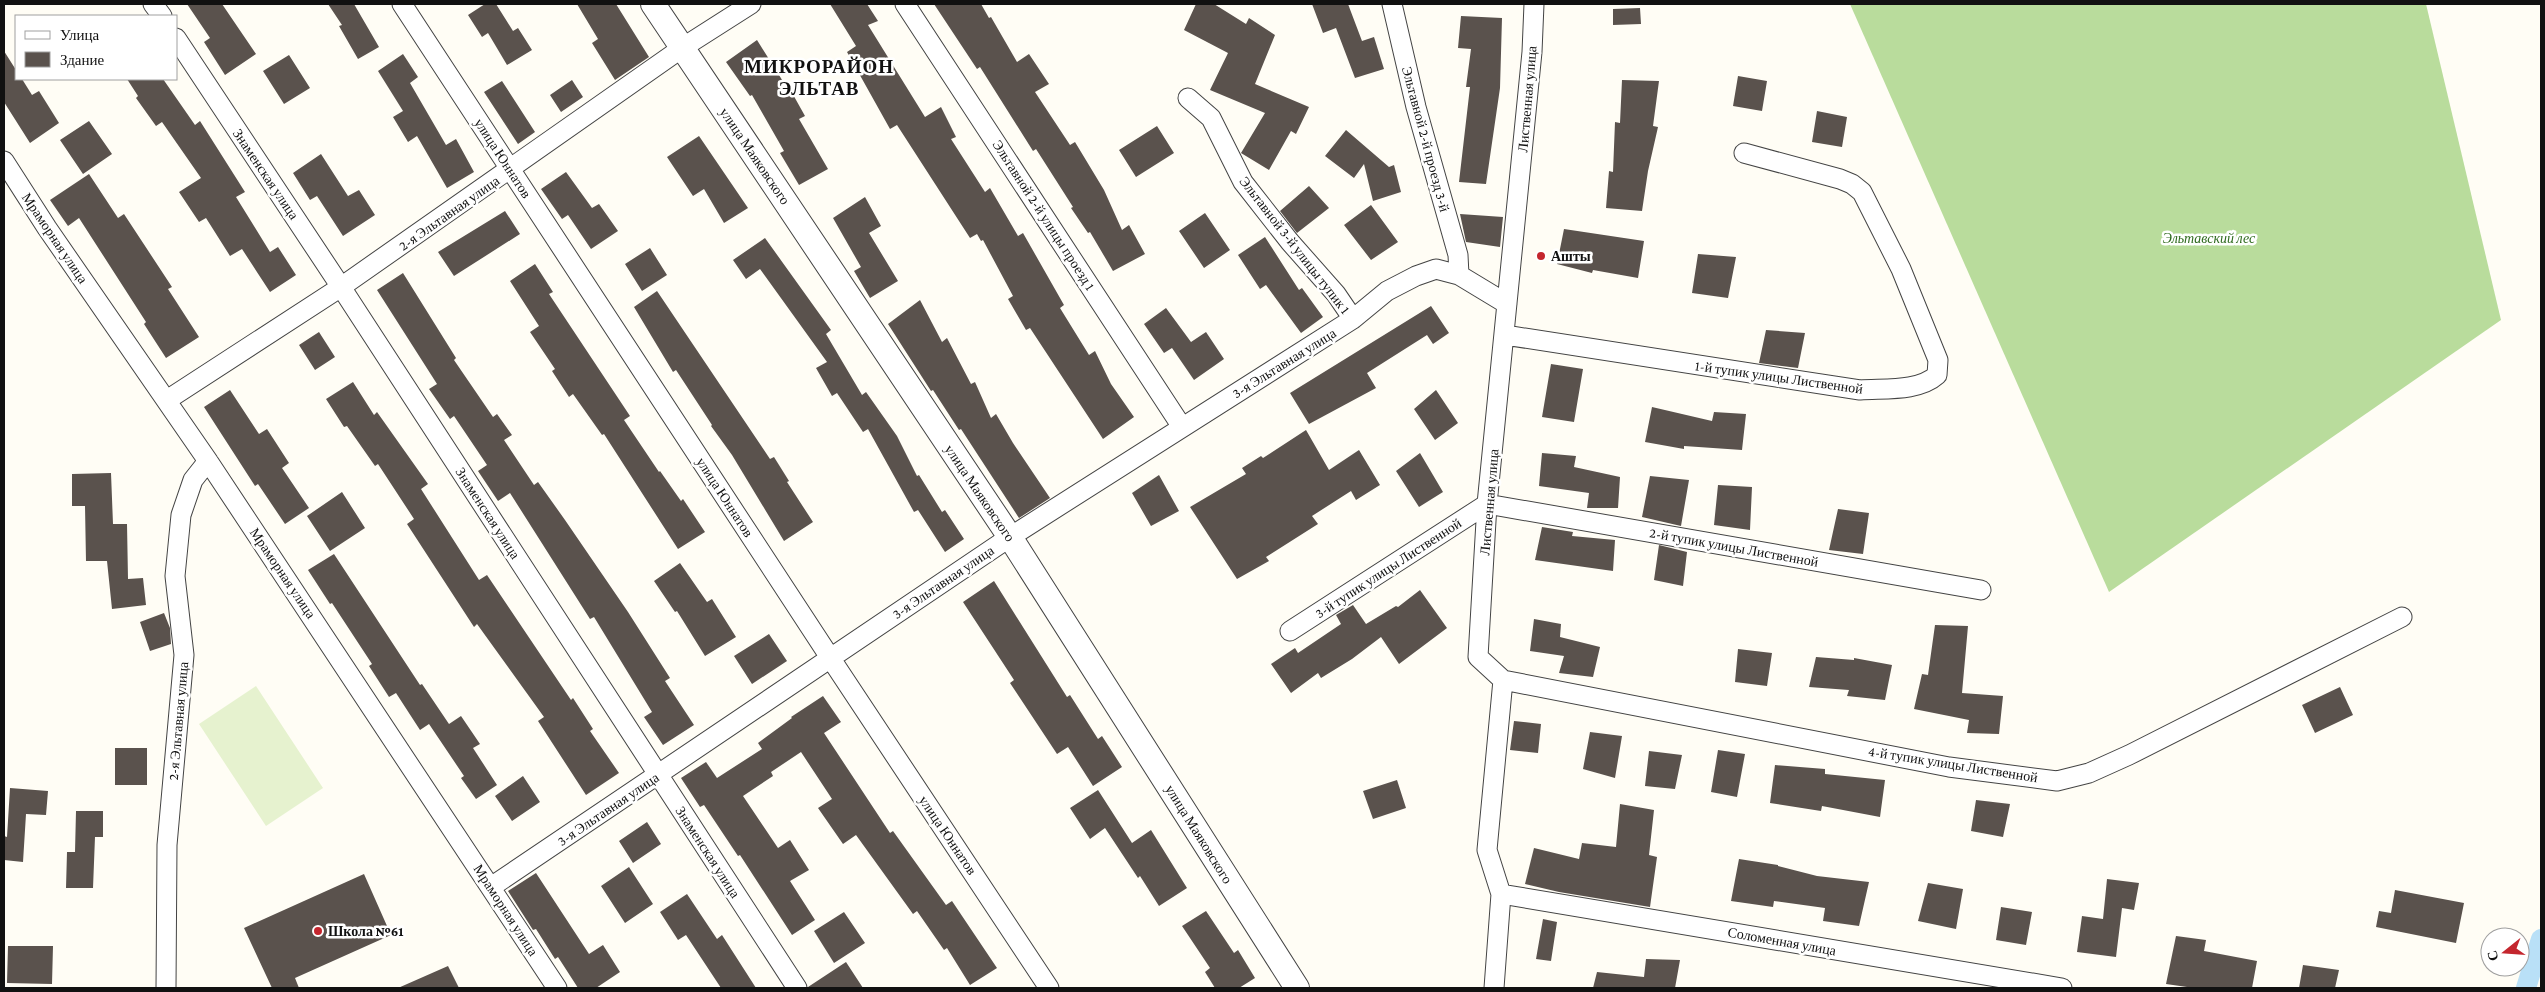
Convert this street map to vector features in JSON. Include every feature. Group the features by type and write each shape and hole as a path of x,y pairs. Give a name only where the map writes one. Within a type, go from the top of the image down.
{"street":[{"path":"154,4 161,15"},
{"name":"улица Юннатов","path":"402,4 831,660 1049,988"},
{"name":"улица Маяковского","path":"653,4 1010,537 1297,988"},
{"name":"2-я Эльтавная улица","path":"167,400 341,288 682,48 751,4"},
{"name":"Эльтавной 2-й улицы проезд 1","path":"905,4 1182,427"},
{"name":"Эльтавной 2-й проезд 3-й","path":"1392,4 1416,107 1458,255 1459,275"},
{"name":"Лиственная улица","path":"1503,680 1478,657 1487,504 1532,61 1534,4"},
{"name":"Знаменская улица","path":"178,41 797,988"},
{"name":"Эльтавной 3-й улицы тупик 1","path":"1188,98 1211,118 1244,182 1290,242 1336,294 1353,319"},
{"name":"1-й тупик улицы Лиственной","path":"1505,335 1860,390 1918,386 1929,382 1937,375 1938,360 1901,269 1862,192 1852,184 1840,179 1744,153"},
{"name":"Мраморная улица","path":"4,161 47,228 208,461 557,988"},
{"name":"3-я Эльтавная улица","path":"491,887 831,660 1010,537 1353,319 1387,291 1416,276 1436,269 1459,275 1507,304"},
{"name":"2-я Эльтавная улица","path":"166,988 167,845 184,655 175,576 181,515 193,480 208,461"},
{"name":"2-й тупик улицы Лиственной","path":"1487,504 1980,590"},
{"name":"3-й тупик улицы Лиственной","path":"1290,631 1487,504"},
{"name":"4-й тупик улицы Лиственной","path":"1503,680 1949,767 2057,781 2089,772 2129,755 2402,617"},
{"path":"1494,988 1501,894 1487,850 1503,680"},
{"name":"Соломенная улица","path":"1501,894 2062,988"}],"green space":[{"name":"Эльтавский лес","path":"1850,4 2426,4 2501,320 2109,592"},
{"path":"256,686 323,788 266,826 199,724"}],"building":[{"path":"187,4 222,4 256,54 225,75 204,42 210,38"},
{"path":"328,4 354,4 379,47 358,59 339,26 342,25"},
{"path":"485,4 496,4 513,31 518,28 532,50 507,65 488,33 482,37 468,15"},
{"path":"577,4 616,4 649,57 615,80 592,43 598,39"},
{"path":"830,4 867,4 878,21 868,25 925,117 941,107 956,137 951,139 985,192 990,188 1018,236 1023,233 1064,305 1060,308 1089,355 1095,351 1111,384 1134,417 1103,439 1030,328 1026,330 1008,299 1013,296 983,240 981,241 977,234 970,238 897,125 890,129 847,52 856,46"},
{"path":"934,4 981,4 989,18 991,17 1017,62 1029,54 1049,84 1035,92 1070,145 1075,142 1104,190 1122,230 1129,225 1145,254 1113,271 1090,232 1088,233 1071,208 1073,207 1036,149 1033,151 980,67 977,69"},
{"path":"1196,4 1214,4 1246,24 1249,18 1275,35 1255,84 1309,107 1296,134 1291,131 1269,170 1241,153 1265,113 1210,90 1228,53 1184,30"},
{"path":"1312,4 1348,4 1362,41 1374,37 1384,69 1355,78 1336,28 1323,33"},
{"path":"1640,8 1641,24 1613,25 1613,9"},
{"path":"1461,16 1502,18 1500,88 1486,184 1459,182 1470,87 1466,87 1471,49 1458,48"},
{"path":"757,40 784,83 786,82 805,116 799,119 828,169 799,185 780,153 784,151 752,95 750,96 726,62"},
{"path":"4,51 15,68 15,80 23,80 32,95 39,91 59,123 30,143 4,102"},
{"path":"403,54 418,77 410,83 446,145 456,139 474,172 447,188 417,136 408,142 393,117 403,111 378,71"},
{"path":"289,55 310,88 284,104 263,71"},
{"path":"1738,76 1767,81 1762,111 1733,106"},
{"path":"128,80 164,80 195,125 200,121 245,192 236,197 270,252 278,247 296,275 270,292 242,249 230,256 206,218 199,222 179,192 201,178 162,122 156,126 136,98 138,96"},
{"path":"572,80 583,97 561,112 550,95"},
{"path":"1622,80 1659,81 1653,126 1658,127 1648,171 1642,211 1606,208 1609,171 1613,172 1615,122 1620,123"},
{"path":"502,81 535,132 518,144 484,92"},
{"path":"1817,111 1847,117 1842,147 1812,142"},
{"path":"89,121 112,154 83,174 60,140"},
{"path":"1157,126 1174,153 1136,177 1119,150"},
{"path":"1346,130 1389,167 1394,165 1401,192 1373,201 1364,164 1354,178 1325,156"},
{"path":"699,136 748,208 724,223 704,189 693,196 667,157"},
{"path":"321,154 348,196 359,190 375,215 343,236 317,196 310,200 293,173"},
{"path":"566,172 592,208 599,204 618,231 591,249 568,215 562,219 541,189"},
{"path":"89,174 118,218 124,214 172,287 168,289 199,337 166,358 144,324 146,322 79,218 68,226 50,200"},
{"path":"1309,186 1329,208 1297,233 1280,211"},
{"path":"865,197 881,226 869,233 898,281 870,298 854,271 861,267 833,218"},
{"path":"1371,205 1398,242 1371,260 1344,225"},
{"path":"505,211 520,234 454,276 438,252"},
{"path":"1205,213 1230,250 1204,268 1179,231"},
{"path":"1460,214 1503,217 1500,247 1466,242"},
{"path":"1564,229 1644,241 1638,278 1593,270 1592,273 1557,264"},
{"path":"1265,237 1299,290 1302,288 1323,317 1301,333 1266,285 1260,289 1238,255"},
{"path":"765,238 831,330 826,334 862,395 866,392 897,436 917,476 919,475 942,512 945,510 964,539 945,552 918,510 914,512 868,429 863,432 837,393 832,396 816,368 827,362 760,269 746,279 733,260"},
{"path":"650,248 667,275 642,291 625,264"},
{"path":"1698,254 1736,257 1728,298 1692,293"},
{"path":"535,264 553,292 549,294 630,416 624,420 659,472 681,501 683,499 705,532 678,549 604,434 602,435 573,394 569,397 552,371 555,369 530,332 539,326 510,281"},
{"path":"403,273 456,358 454,360 493,417 497,414 512,435 504,440 534,485 538,482 565,520 628,612 670,678 665,681 694,725 663,745 644,717 652,712 594,617 590,619 510,493 498,501 478,471 487,465 454,416 450,419 429,389 437,384 377,290"},
{"path":"657,291 770,459 774,457 789,481 787,482 813,522 784,541 732,455 711,426 676,370 673,372 634,307"},
{"path":"920,300 942,342 947,338 971,384 975,382 991,418 996,414 1050,498 1019,518 961,429 959,430 933,390 931,391 888,324"},
{"path":"1431,306 1449,333 1433,344 1427,335 1367,373 1376,388 1309,424 1290,393"},
{"path":"1166,308 1191,342 1206,332 1224,359 1194,380 1172,348 1164,353 1144,324"},
{"path":"1766,330 1805,333 1798,368 1759,363"},
{"path":"319,332 335,357 315,370 299,345"},
{"path":"1551,364 1583,369 1574,422 1542,417"},
{"path":"353,382 374,415 377,412 428,484 421,489 479,580 487,575 571,700 573,698 593,729 590,731 619,773 586,795 538,721 544,717 477,624 474,627 407,524 414,519 378,464 375,466 347,426 344,427 326,399"},
{"path":"230,390 259,434 267,429 289,463 282,468 309,508 285,524 258,484 255,486 204,407"},
{"path":"1436,390 1458,423 1435,440 1414,409"},
{"path":"1652,407 1712,421 1714,412 1746,414 1742,450 1684,446 1684,449 1645,442"},
{"path":"1306,430 1329,470 1359,450 1380,485 1356,500 1351,491 1312,516 1318,524 1266,557 1269,561 1237,579 1190,507 1246,474 1242,468 1261,456 1263,458"},
{"path":"1420,453 1443,492 1419,507 1396,471"},
{"path":"1542,453 1576,456 1574,467 1620,477 1618,508 1587,508 1589,493 1539,486"},
{"path":"111,473 113,524 127,524 128,579 143,578 146,605 112,609 107,561 86,561 85,506 72,506 72,474"},
{"path":"1159,475 1179,511 1151,526 1132,493"},
{"path":"1650,476 1689,480 1681,526 1642,517"},
{"path":"1718,485 1752,487 1750,530 1714,525"},
{"path":"342,492 365,528 330,551 307,516"},
{"path":"1838,509 1869,513 1863,554 1829,550"},
{"path":"1542,527 1573,532 1572,536 1615,540 1613,571 1535,560"},
{"path":"1659,545 1687,552 1683,586 1654,580"},
{"path":"334,554 420,685 422,684 449,724 461,716 480,744 473,748 497,785 476,799 461,778 464,776 429,724 420,730 396,693 389,697 369,666 372,664 308,570"},
{"path":"680,563 707,602 712,599 736,637 705,656 677,611 675,612 654,581"},
{"path":"994,581 1067,697 1070,695 1098,739 1102,736 1122,767 1093,786 1068,747 1057,754 1010,683 1014,680 963,602"},
{"path":"1420,590 1447,628 1399,664 1381,637 1352,659 1321,678 1318,673 1291,693 1271,664 1295,648 1298,653 1341,624 1336,615 1353,605 1366,624 1396,606 1398,607"},
{"path":"164,613 170,628 171,644 150,651 140,622"},
{"path":"1534,619 1561,624 1560,637 1600,647 1593,677 1559,673 1564,656 1530,651"},
{"path":"1935,625 1968,626 1962,693 2003,696 1999,734 1967,733 1969,720 1914,709 1922,674 1928,675"},
{"path":"769,634 787,661 752,684 734,656"},
{"path":"1738,649 1772,653 1767,686 1735,682"},
{"path":"1816,657 1854,660 1854,658 1892,665 1885,700 1847,696 1849,690 1809,687"},
{"path":"2340,687 2353,715 2315,733 2302,705"},
{"path":"823,696 841,722 824,733 890,833 893,831 946,905 952,901 997,968 970,985 947,948 944,950 917,911 913,914 856,835 843,844 818,808 832,799 801,752 771,772 773,776 743,796 778,848 790,840 809,870 790,881 815,920 792,935 740,855 738,856 704,805 700,807 681,778 706,762 717,778 762,749 758,743 791,717"},
{"path":"1514,721 1541,724 1538,753 1510,750"},
{"path":"1590,732 1622,736 1615,778 1583,769"},
{"path":"115,748 147,748 147,785 115,785"},
{"path":"1718,750 1745,754 1737,797 1711,792"},
{"path":"1649,751 1682,755 1675,789 1645,786"},
{"path":"1775,765 1825,769 1825,774 1885,780 1880,817 1822,806 1821,811 1770,803"},
{"path":"523,776 540,802 512,821 495,796"},
{"path":"1397,780 1406,808 1373,819 1363,791"},
{"path":"10,788 48,791 46,815 26,814 23,862 4,860 4,836 7,837"},
{"path":"1098,790 1132,843 1151,830 1187,888 1159,906 1105,828 1090,839 1070,808"},
{"path":"1976,800 2010,804 2003,837 1971,831"},
{"path":"1620,804 1654,810 1649,855 1657,857 1650,907 1559,892 1525,884 1534,848 1579,859 1582,843 1616,847"},
{"path":"76,811 103,811 103,837 95,837 93,888 66,888 67,852 75,852"},
{"path":"647,822 661,844 633,863 619,841"},
{"path":"1739,859 1778,865 1817,876 1869,882 1859,926 1823,921 1825,908 1774,901 1773,907 1731,901"},
{"path":"629,867 653,904 625,923 601,886"},
{"path":"536,873 589,954 603,945 620,972 596,988 578,988 558,957 555,959 536,929 533,930 508,891"},
{"name":"Школа №61","path":"364,874 391,935 295,978 299,988 272,988 244,928"},
{"path":"2107,879 2139,883 2134,910 2122,908 2116,957 2077,952 2082,916 2103,919"},
{"path":"1928,883 1963,889 1956,929 1918,921"},
{"path":"2395,890 2464,903 2456,943 2376,927 2379,911 2391,913"},
{"path":"687,894 717,939 722,935 756,988 721,988 686,935 678,940 660,912"},
{"path":"2001,907 2032,912 2026,945 1996,940"},
{"path":"1206,911 1234,953 1238,950 1255,978 1239,988 1215,988 1205,972 1210,968 1182,926"},
{"path":"844,912 865,943 834,963 814,931"},
{"path":"1543,919 1557,922 1551,961 1536,959"},
{"path":"2176,936 2206,940 2204,951 2257,961 2252,988 2194,988 2166,984"},
{"path":"8,946 53,946 52,984 7,983"},
{"path":"1646,959 1680,960 1675,988 1593,988 1597,972 1644,977"},
{"path":"846,962 863,988 808,988 808,987"},
{"path":"2303,965 2339,970 2335,988 2299,988"},
{"path":"448,966 459,988 398,988"}],"waterway":[{"path":"2526,988 2541,939"}],"place":[{"name":"Ашты","path":"1541,256"},
{"name":"Школа №61","path":"318,931"}],"district":[{"name":"МИКРОРАЙОН ЭЛЬТАВ","path":"819,77"}]}
